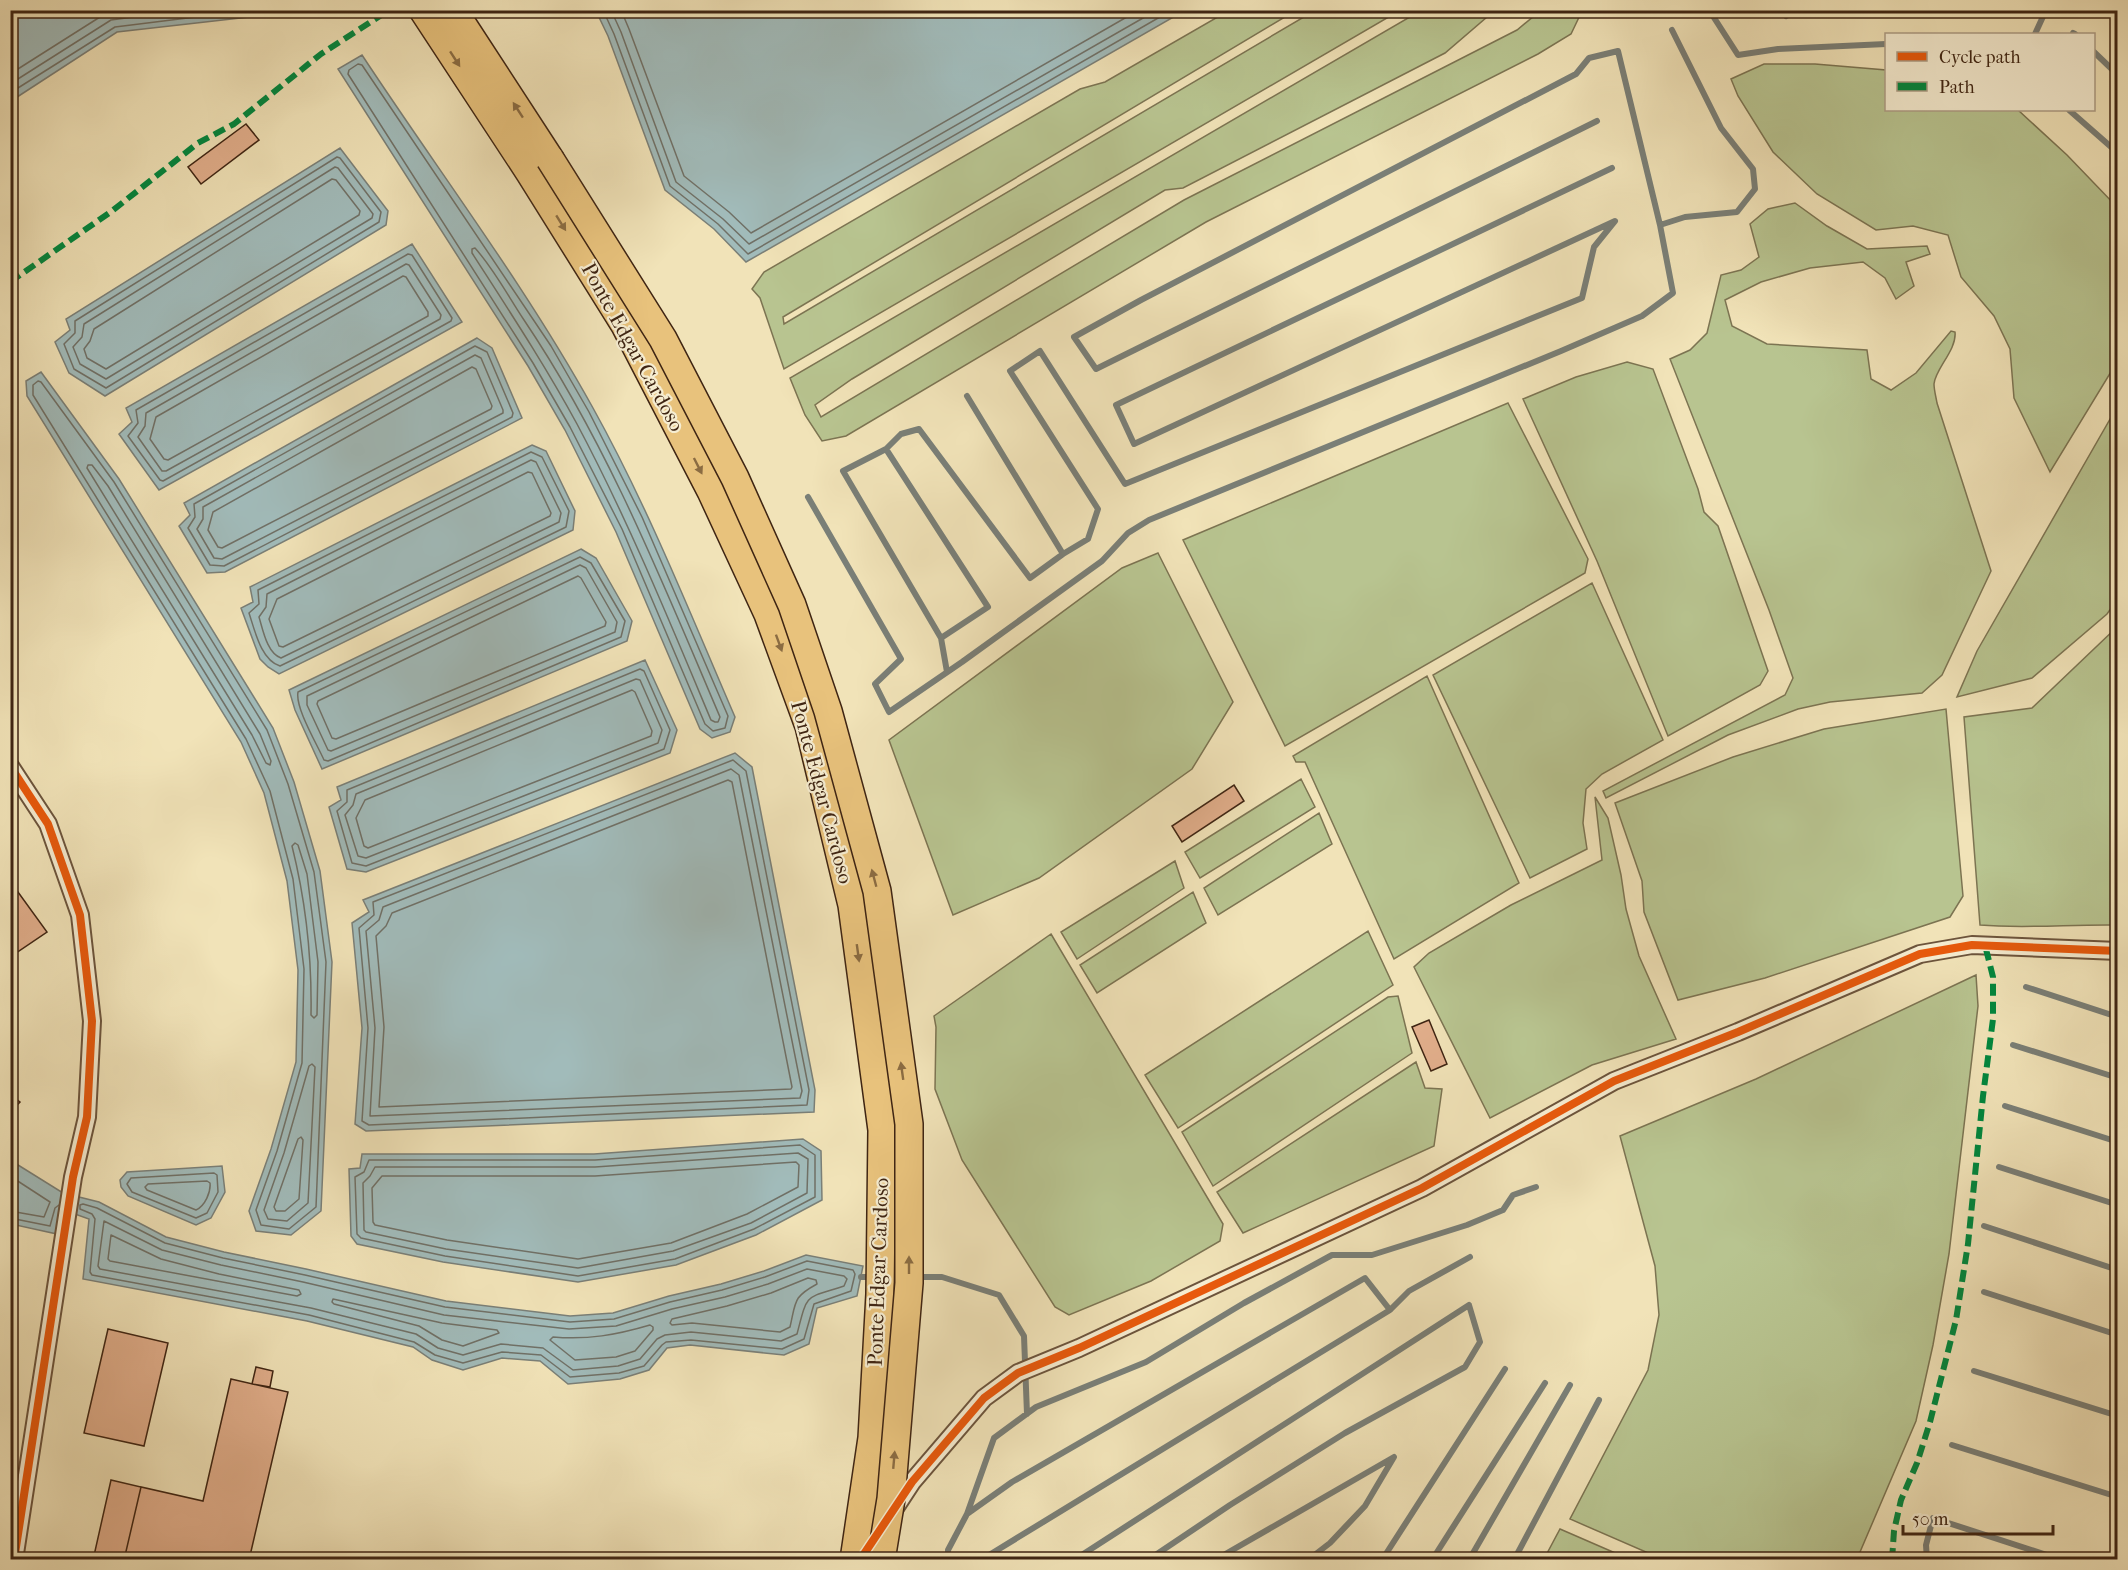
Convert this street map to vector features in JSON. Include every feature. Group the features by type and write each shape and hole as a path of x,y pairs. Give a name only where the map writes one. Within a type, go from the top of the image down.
{"main road":[{"name":"Ponte Edgar Cardoso","path":"423,10 530,173 625,326 711,491 763,603 809,726 852,905 882,1130 880,1294 872,1438 854,1560"},
{"name":"Ponte Edgar Cardoso","path":"453,10 663,339 735,478 792,605 831,722 877,891 909,1124 909,1282 891,1499 881,1560"}],"street":[{"path":"10,766 48,824 80,915 92,1021 87,1117 73,1177 14,1560"},
{"path":"860,1560 912,1482 984,1398 1018,1373 1089,1343 1422,1188 1614,1082 1748,1028 1920,954 1972,945 2118,951"}],"green space":[{"path":"1228,11 1295,11 783,317 784,324 1314,11 1399,11 784,369 760,298 752,289 764,272 1080,89 1105,82"},
{"path":"1420,11 1494,11 1445,53 1183,188 1165,190 852,379 815,405 821,417 1184,200 1517,30 1534,16 1526,11 1582,11 1571,34 1538,54 1206,222 846,436 822,441 805,415 790,378"},
{"path":"1764,64 1815,64 1885,70 1885,111 2019,111 2067,155 2117,207 2117,362 2050,472 2014,398 2010,349 1994,316 1961,277 1948,235 1913,226 1876,230 1817,194 1773,152 1738,96 1731,79"},
{"path":"1795,203 1827,226 1867,249 1927,246 1930,254 1906,262 1914,286 1896,299 1885,278 1863,262 1810,268 1761,282 1725,300 1732,326 1767,344 1867,350 1871,379 1891,390 1916,373 1951,331 1955,332 1953,346 1935,378 1935,391 1991,571 1942,675 1922,693 1830,702 1798,709 1728,735 1606,798 1603,791 1785,695 1793,678 1769,610 1670,359 1690,350 1707,333 1721,275 1741,270 1759,257 1750,224 1768,209"},
{"path":"1627,362 1653,369 1698,489 1704,512 1718,526 1768,671 1760,685 1668,736 1597,561 1523,399 1576,377"},
{"path":"1508,403 1588,559 1585,573 1285,746 1183,540"},
{"path":"2117,407 2117,600 2107,614 2032,678 1957,697 1977,651"},
{"path":"1158,553 1233,702 1192,769 1039,878 953,915 889,740 1122,568"},
{"path":"1592,583 1663,740 1602,774 1586,789 1583,823 1587,849 1530,878 1433,675"},
{"path":"2117,627 2117,925 2014,927 1980,925 1964,717 2032,708"},
{"path":"1427,676 1519,883 1394,959 1305,762 1296,762 1293,756"},
{"path":"1946,709 1963,896 1950,917 1765,978 1678,1000 1644,912 1642,881 1615,803 1733,757 1824,729"},
{"path":"1301,779 1315,807 1200,878 1185,852"},
{"path":"1595,797 1608,818 1626,909 1639,956 1676,1039 1592,1065 1490,1118 1414,967 1429,953 1511,905 1602,860"},
{"path":"1319,813 1332,844 1218,915 1204,888"},
{"path":"1175,861 1184,888 1077,959 1061,932"},
{"path":"1193,892 1206,923 1097,993 1080,965"},
{"path":"1368,931 1393,985 1178,1128 1145,1075"},
{"path":"1051,934 1223,1224 1220,1241 1151,1281 1069,1315 1055,1307 962,1160 935,1089 936,1027 934,1016"},
{"path":"1976,975 1978,1006 1949,1254 1933,1345 1916,1421 1857,1559 1662,1559 1570,1519 1648,1370 1659,1315 1655,1266 1620,1136 1756,1079"},
{"path":"1398,996 1412,1053 1213,1186 1182,1132 1388,997"},
{"path":"1416,1062 1425,1088 1442,1089 1434,1146 1243,1233 1217,1192"},
{"path":"1560,1529 1629,1559 1544,1559"}],"water":[{"path":"11,10 280,11 275,14 117,32 11,101"},
{"path":"596,11 1184,11 746,262 714,229 665,190 608,36"},
{"path":"362,55 539,317 593,408 650,522 735,717 730,732 712,738 700,729 616,532 565,430 528,366 338,69"},
{"path":"340,148 388,211 386,225 105,396 69,373 55,342 70,330 66,319"},
{"path":"412,244 462,322 159,490 119,434 132,422 126,408"},
{"path":"477,338 492,348 522,418 225,572 207,573 179,526 190,515 184,503"},
{"path":"41,372 119,479 273,728 294,782 320,871 332,962 321,1211 291,1235 256,1231 249,1211 271,1149 296,1062 298,970 287,881 264,793 241,742 27,396 26,381"},
{"path":"532,445 546,451 575,511 573,530 279,674 260,659 241,608 253,602 250,587"},
{"path":"581,549 596,558 632,621 627,641 322,769 295,710 289,690"},
{"path":"645,660 677,730 670,753 366,872 347,869 329,807 341,800 337,787"},
{"path":"735,753 752,767 815,1090 814,1112 366,1131 355,1124 362,1028 352,923 369,912 363,900"},
{"path":"803,1139 821,1151 822,1200 756,1235 676,1265 578,1282 443,1262 357,1244 351,1236 349,1169 360,1168 362,1154 594,1154"},
{"path":"10,1160 63,1193 99,1202 166,1237 446,1301 570,1316 613,1313 669,1296 721,1284 806,1255 863,1266 857,1296 817,1308 809,1344 784,1355 690,1345 667,1348 649,1370 620,1379 568,1384 540,1361 502,1358 463,1370 432,1360 413,1347 307,1321 83,1279 89,1219 61,1209 57,1234 11,1224"},
{"path":"222,1166 225,1192 211,1218 196,1225 128,1196 121,1187 120,1180 127,1172"}],"building":[{"path":"246,124 259,140 201,184 188,167"},
{"path":"1234,785 1244,801 1182,842 1172,826"},
{"path":"10,881 47,932 10,957"},
{"path":"1429,1020 1447,1064 1431,1071 1412,1027"},
{"path":"10,1094 20,1102 10,1112"},
{"path":"108,1329 168,1343 144,1446 84,1433"},
{"path":"256,1367 273,1371 270,1387 252,1384"},
{"path":"231,1379 288,1392 249,1560 124,1560 141,1487 203,1501"},
{"path":"111,1480 141,1487 124,1560 93,1560"}],"waterway":[{"path":"1716,10 1711,13 1738,55 1778,49 1885,44"},
{"path":"1786,16 1797,10"},
{"path":"2035,33 2046,10"},
{"path":"1660,225 1685,217 1737,212 1755,189 1753,169 1721,128 1672,30"},
{"path":"808,497 901,659 875,684 889,712 1102,561 1128,533 1149,520 1642,316 1673,293 1660,225 1618,51 1589,58 1576,74 1074,337 1096,369 1597,121"},
{"path":"2095,53 2118,75"},
{"path":"2070,111 2118,153"},
{"path":"941,638 988,607 886,449 901,434 919,429 1030,578 1088,539 1098,509 1010,371 1040,351 1125,484 1582,298 1594,247 1615,221 1134,444 1116,405 1612,168"},
{"path":"967,396 1063,554"},
{"path":"886,449 843,471 941,638 947,672"},
{"path":"2026,987 2118,1017"},
{"path":"2013,1045 2118,1078"},
{"path":"2005,1106 2118,1142"},
{"path":"1999,1167 2118,1205"},
{"path":"1390,1310 1365,1278 1012,1482 967,1514 994,1438 1036,1407 1146,1362 1244,1303 1332,1255 1372,1255 1467,1225 1503,1210 1513,1195 1536,1187"},
{"path":"1984,1226 2118,1270"},
{"path":"981,1560 1390,1310 1409,1291 1470,1257"},
{"path":"861,1277 874,1277"},
{"path":"915,1277 942,1277 999,1295 1024,1336 1027,1414"},
{"path":"1984,1292 2118,1335"},
{"path":"1074,1560 1469,1305 1480,1342 1465,1367 1345,1433 1148,1560"},
{"path":"1382,1560 1505,1369"},
{"path":"1974,1371 2118,1416"},
{"path":"1432,1560 1545,1383"},
{"path":"1469,1560 1570,1385"},
{"path":"1514,1560 1599,1400"},
{"path":"1952,1445 2118,1497"},
{"path":"1215,1560 1394,1457 1365,1506 1330,1543 1308,1560"},
{"path":"948,1560 948,1550 967,1514"},
{"path":"1927,1560 1926,1545 1933,1518 2062,1560"}],"marked path":[{"path":"10,282 112,211 198,143 234,124 321,54 389,10"},
{"path":"1892,1560 1894,1531 1901,1500 1917,1463 1930,1422 1956,1320 1968,1244 1993,1019 1993,977 1985,945"}],"cycle path":[{"path":"10,766 48,824 80,915 92,1021 87,1117 73,1177 14,1560"},
{"path":"860,1560 912,1482 984,1398 1018,1373 1079,1348 1422,1188 1614,1081 1738,1032 1920,954 1972,945 2118,951"}]}
